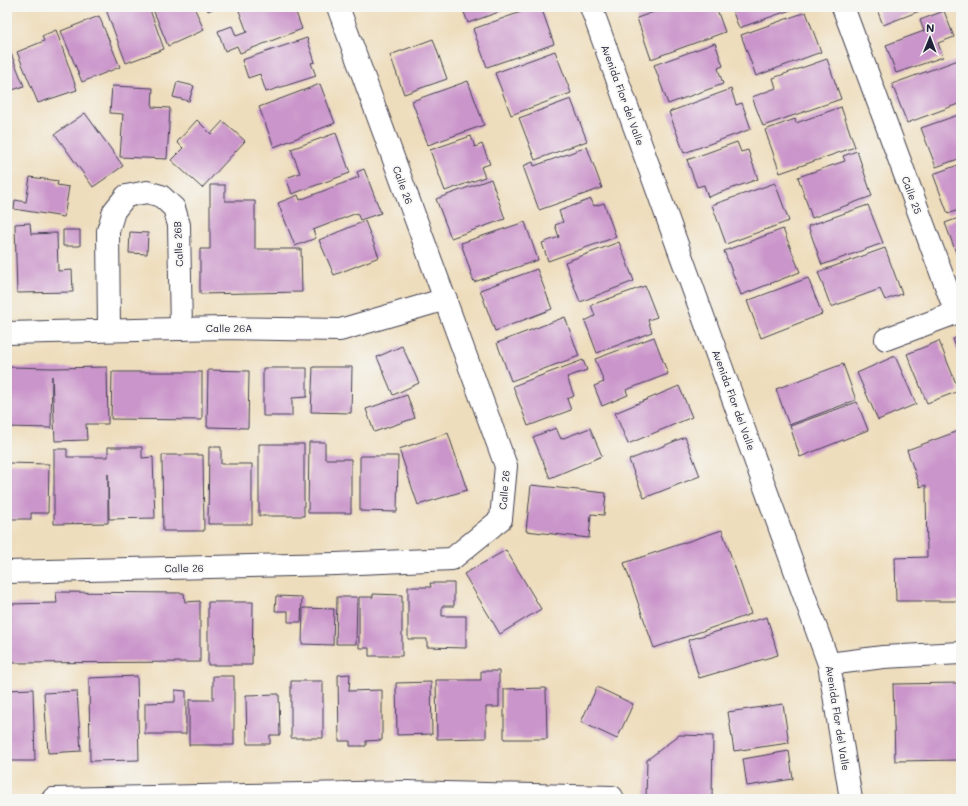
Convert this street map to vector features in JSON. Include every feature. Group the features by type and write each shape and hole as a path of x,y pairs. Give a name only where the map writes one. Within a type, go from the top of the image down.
{"street":[{"name":"Calle 26","path":"7,572 336,564 452,559 501,518 506,466 338,7"},
{"name":"Avenida Flor del Valle","path":"591,7 829,664 851,799"},
{"name":"Calle 25","path":"843,7 958,312 886,339"},
{"name":"Calle 26B","path":"109,330 108,231 114,211 126,196 147,192 161,196 174,208 179,225 181,329"},
{"name":"Calle 26A","path":"7,333 181,329 340,330 446,299"},
{"path":"829,664 883,657 961,653"},
{"path":"53,799 406,792 612,797 613,799"}],"building":[{"path":"105,7 149,7 164,49 126,63"},
{"path":"152,7 194,7 204,30 168,46"},
{"path":"206,7 217,7 208,11"},
{"path":"294,7 302,29 240,53 237,46 225,51 218,31 232,26 236,36 247,32 238,8"},
{"path":"462,7 513,7 468,23"},
{"path":"535,7 541,7 554,44 487,67 473,29"},
{"path":"629,7 640,7 630,11"},
{"path":"668,7 716,7 725,32 651,59 637,18"},
{"path":"731,7 799,7 739,28"},
{"path":"876,7 930,7 883,25"},
{"path":"957,7 961,7 961,18"},
{"path":"944,11 954,37 938,43 943,57 896,73 886,45 924,31 920,20"},
{"path":"806,12 821,52 756,76 741,35"},
{"path":"99,16 120,67 82,82 61,31"},
{"path":"56,30 77,90 38,103 17,52 44,41 42,36"},
{"path":"307,38 315,62 311,63 316,76 266,92 260,74 248,78 242,60"},
{"path":"433,39 447,79 404,94 390,55"},
{"path":"715,43 723,66 718,68 723,84 668,104 654,65"},
{"path":"8,46 24,86 7,92 7,47"},
{"path":"555,51 571,93 511,115 495,73"},
{"path":"827,59 841,99 763,126 752,97 776,88 773,78"},
{"path":"961,59 961,103 907,123 892,84"},
{"path":"468,81 484,125 428,145 412,101"},
{"path":"177,82 194,86 189,101 173,97"},
{"path":"320,84 335,123 274,147 259,107"},
{"path":"112,86 153,88 152,107 170,108 167,159 120,157 123,114 110,113"},
{"path":"731,89 736,105 742,103 751,129 684,153 669,112"},
{"path":"571,99 587,141 535,160 519,118"},
{"path":"841,107 855,147 780,173 765,130 795,119 796,123"},
{"path":"85,113 123,166 93,187 55,134"},
{"path":"961,114 961,158 936,167 921,128"},
{"path":"197,120 211,134 223,121 245,141 202,188 171,160 183,148 177,142"},
{"path":"336,133 350,173 292,194 286,178 300,173 291,149"},
{"path":"471,136 475,147 482,144 490,164 481,167 485,177 445,191 430,150"},
{"path":"737,142 741,152 748,150 758,179 708,197 704,185 697,187 687,160"},
{"path":"587,147 602,188 539,210 523,166 533,162 534,166"},
{"path":"857,151 872,196 812,218 798,177 845,161 843,156"},
{"path":"961,164 961,209 948,214 933,174"},
{"path":"364,169 381,213 360,220 357,213 313,230 316,238 295,246 278,203 298,195 300,200 359,177 357,172"},
{"path":"30,177 58,181 57,185 69,187 64,217 14,209 15,200 26,202"},
{"path":"491,179 505,219 451,238 436,199"},
{"path":"775,183 789,221 726,244 712,205"},
{"path":"210,185 225,185 225,201 255,201 255,249 301,249 302,292 200,294 200,249 210,249"},
{"path":"591,199 594,206 604,203 616,237 548,261 542,243 559,237 555,225 563,222 559,211"},
{"path":"868,205 883,243 822,265 808,226"},
{"path":"961,217 961,266 945,223"},
{"path":"365,221 379,257 334,275 319,240"},
{"path":"525,222 538,260 474,282 461,243"},
{"path":"30,223 31,234 57,233 58,271 72,270 73,292 17,293 15,224"},
{"path":"783,229 800,272 741,295 724,251"},
{"path":"63,230 80,230 80,246 63,246"},
{"path":"130,232 148,233 147,254 129,253"},
{"path":"619,242 634,281 580,302 565,262"},
{"path":"885,248 902,294 885,300 880,289 831,307 818,272"},
{"path":"537,269 552,309 495,331 480,290"},
{"path":"808,278 822,314 761,338 747,301"},
{"path":"645,286 657,317 648,320 652,332 597,353 585,321 595,316 591,305"},
{"path":"565,317 579,356 511,381 497,343"},
{"path":"961,336 961,360 953,339"},
{"path":"654,337 668,374 626,390 628,395 602,406 594,386 604,382 595,359"},
{"path":"939,341 959,391 927,403 907,354"},
{"path":"402,346 419,383 393,395 377,357"},
{"path":"895,356 916,404 878,420 857,373"},
{"path":"583,360 587,370 567,377 574,396 567,399 571,410 528,426 513,386"},
{"path":"843,364 856,400 789,425 776,389"},
{"path":"9,367 107,367 108,424 86,424 87,440 55,441 52,376 51,428 7,427"},
{"path":"313,367 352,367 351,413 311,412"},
{"path":"263,368 307,368 307,397 292,398 292,416 263,416"},
{"path":"208,370 249,371 248,428 207,427"},
{"path":"112,372 202,372 202,420 111,419"},
{"path":"679,386 692,417 628,444 615,413"},
{"path":"407,395 415,418 374,432 366,409"},
{"path":"857,402 868,430 800,457 790,426"},
{"path":"556,428 561,439 590,428 602,456 550,478 533,437"},
{"path":"961,430 961,601 896,601 895,558 927,557 926,485 920,487 907,450"},
{"path":"448,433 467,490 418,505 399,449"},
{"path":"685,437 700,476 644,498 629,460"},
{"path":"309,442 325,442 325,459 351,459 351,513 308,513"},
{"path":"259,444 304,444 304,516 259,516"},
{"path":"108,447 142,447 142,458 153,457 155,518 109,519 108,474 108,523 54,524 54,449 67,449 67,457 108,457"},
{"path":"209,447 221,447 221,464 252,464 252,524 208,524"},
{"path":"162,455 203,455 204,531 163,531"},
{"path":"360,456 398,456 397,512 360,511"},
{"path":"7,463 49,464 48,513 31,513 31,519 7,519"},
{"path":"531,485 606,493 604,515 591,514 589,538 526,531"},
{"path":"722,530 751,614 654,648 624,563"},
{"path":"506,550 541,609 500,634 464,574"},
{"path":"430,583 454,583 454,606 442,606 442,616 466,616 466,648 427,647 427,639 408,639 408,587 431,587"},
{"path":"56,592 184,593 185,602 200,601 200,662 7,663 7,604 57,603"},
{"path":"373,594 402,595 402,656 369,656 369,648 359,648 359,597 373,597"},
{"path":"276,596 302,597 301,622 288,622 288,611 275,611"},
{"path":"337,597 357,597 356,644 336,644"},
{"path":"208,602 253,602 252,665 208,665"},
{"path":"303,608 334,609 333,645 302,644"},
{"path":"767,617 778,655 699,678 688,640"},
{"path":"481,671 499,671 499,707 486,707 486,738 437,739 436,680 481,680"},
{"path":"350,674 349,691 382,690 382,740 366,741 366,746 350,746 350,741 339,741 338,675"},
{"path":"137,676 139,760 90,761 89,678"},
{"path":"213,676 234,676 234,745 189,745 189,700 213,700"},
{"path":"291,681 323,681 323,738 291,738"},
{"path":"431,682 432,734 397,735 396,683"},
{"path":"961,683 961,760 895,761 893,684"},
{"path":"597,687 633,704 617,739 581,722"},
{"path":"546,688 547,739 504,739 504,689"},
{"path":"33,689 35,761 7,761 7,690"},
{"path":"175,690 186,691 186,734 145,734 145,703 175,702"},
{"path":"77,691 81,751 48,753 44,693"},
{"path":"279,694 280,735 270,735 270,744 247,744 246,695"},
{"path":"783,704 789,743 734,751 728,712"},
{"path":"679,735 713,736 712,799 646,799 647,760"},
{"path":"789,751 793,779 747,786 743,759"}]}
